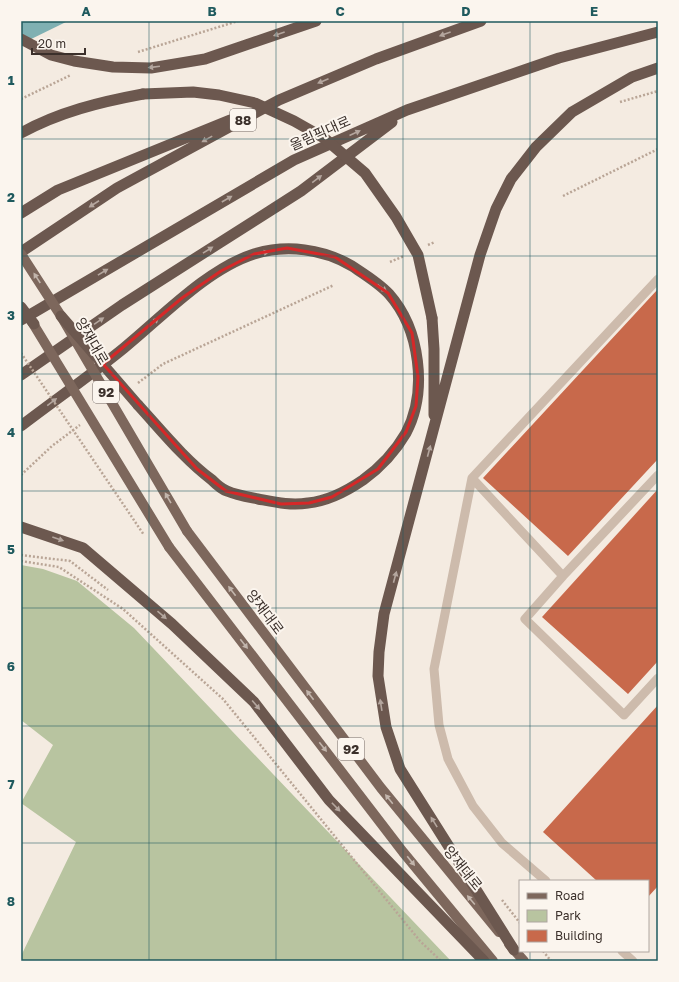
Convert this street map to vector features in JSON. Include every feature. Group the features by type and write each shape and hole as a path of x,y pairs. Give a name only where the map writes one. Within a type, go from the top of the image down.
{"highway":[{"path":"21,39 51,54 74,61 112,67 151,68 205,59 316,21"},
{"name":"88","path":"21,253 117,188 279,100 376,59 481,21"},
{"name":"올림픽대로","path":"21,320 294,160 407,110 559,58 658,32"},
{"path":"514,950 400,770 386,728 381,706 378,676 379,652 384,614 434,432 480,255 496,209 511,179 536,147 572,112 632,77 658,68"},
{"path":"21,133 68,112 106,101 143,94 193,92 219,94 255,102 324,138 365,173 396,217 418,254 432,318 434,349 434,432"},
{"path":"21,213 58,190 279,100"},
{"path":"21,374 128,301 302,191 407,110"},
{"path":"21,426 124,348 182,298 221,271 254,254 287,248 311,251 336,257 361,272 388,293 401,311 412,333 418,377 416,406 406,432 394,452 378,469 356,484 332,497 309,504 281,504 226,491 197,469 138,405 61,316"},
{"path":"21,307 34,324"},
{"path":"21,527 83,548 194,645 254,702 329,800 484,961"}],"main road":[{"name":"양재대로","path":"21,253 61,316 187,531 381,788 469,898 524,961"},
{"path":"21,303 34,324"},
{"name":"92","path":"34,324 169,547 403,852 493,961"}],"lane":[{"path":"545,880 502,843 473,806 448,759 439,725 434,669 472,478 658,279"},
{"path":"658,475 563,576 525,619 624,716 658,678"},
{"path":"472,478 563,576"},
{"path":"623,952 632,961"}],"path":[{"path":"563,196 658,149"},
{"path":"132,387 163,364 334,285"},
{"path":"21,354 147,540"},
{"path":"21,475 52,446 82,423"},
{"path":"21,555 70,561 111,593"},
{"path":"21,561 59,567 123,608 223,699 420,941 441,961"},
{"path":"544,952 551,961"}],"highlighted area":[{"path":"287,248 335,257 388,293 412,333 418,377 416,406 406,432 378,469 332,497 309,503 281,504 226,491 197,469 103,364 182,298 221,271 254,254"}],"green space":[{"path":"21,565 43,569 77,581 134,628 451,961 21,961 21,956 76,842 21,803 53,745 21,720"}],"water":[{"path":"21,21 68,21 21,44"}],"building":[{"path":"658,289 658,459 568,556 483,478"},
{"path":"658,489 658,661 628,694 542,617"},
{"path":"658,705 658,886 649,896 649,880 596,880 543,832"}]}
